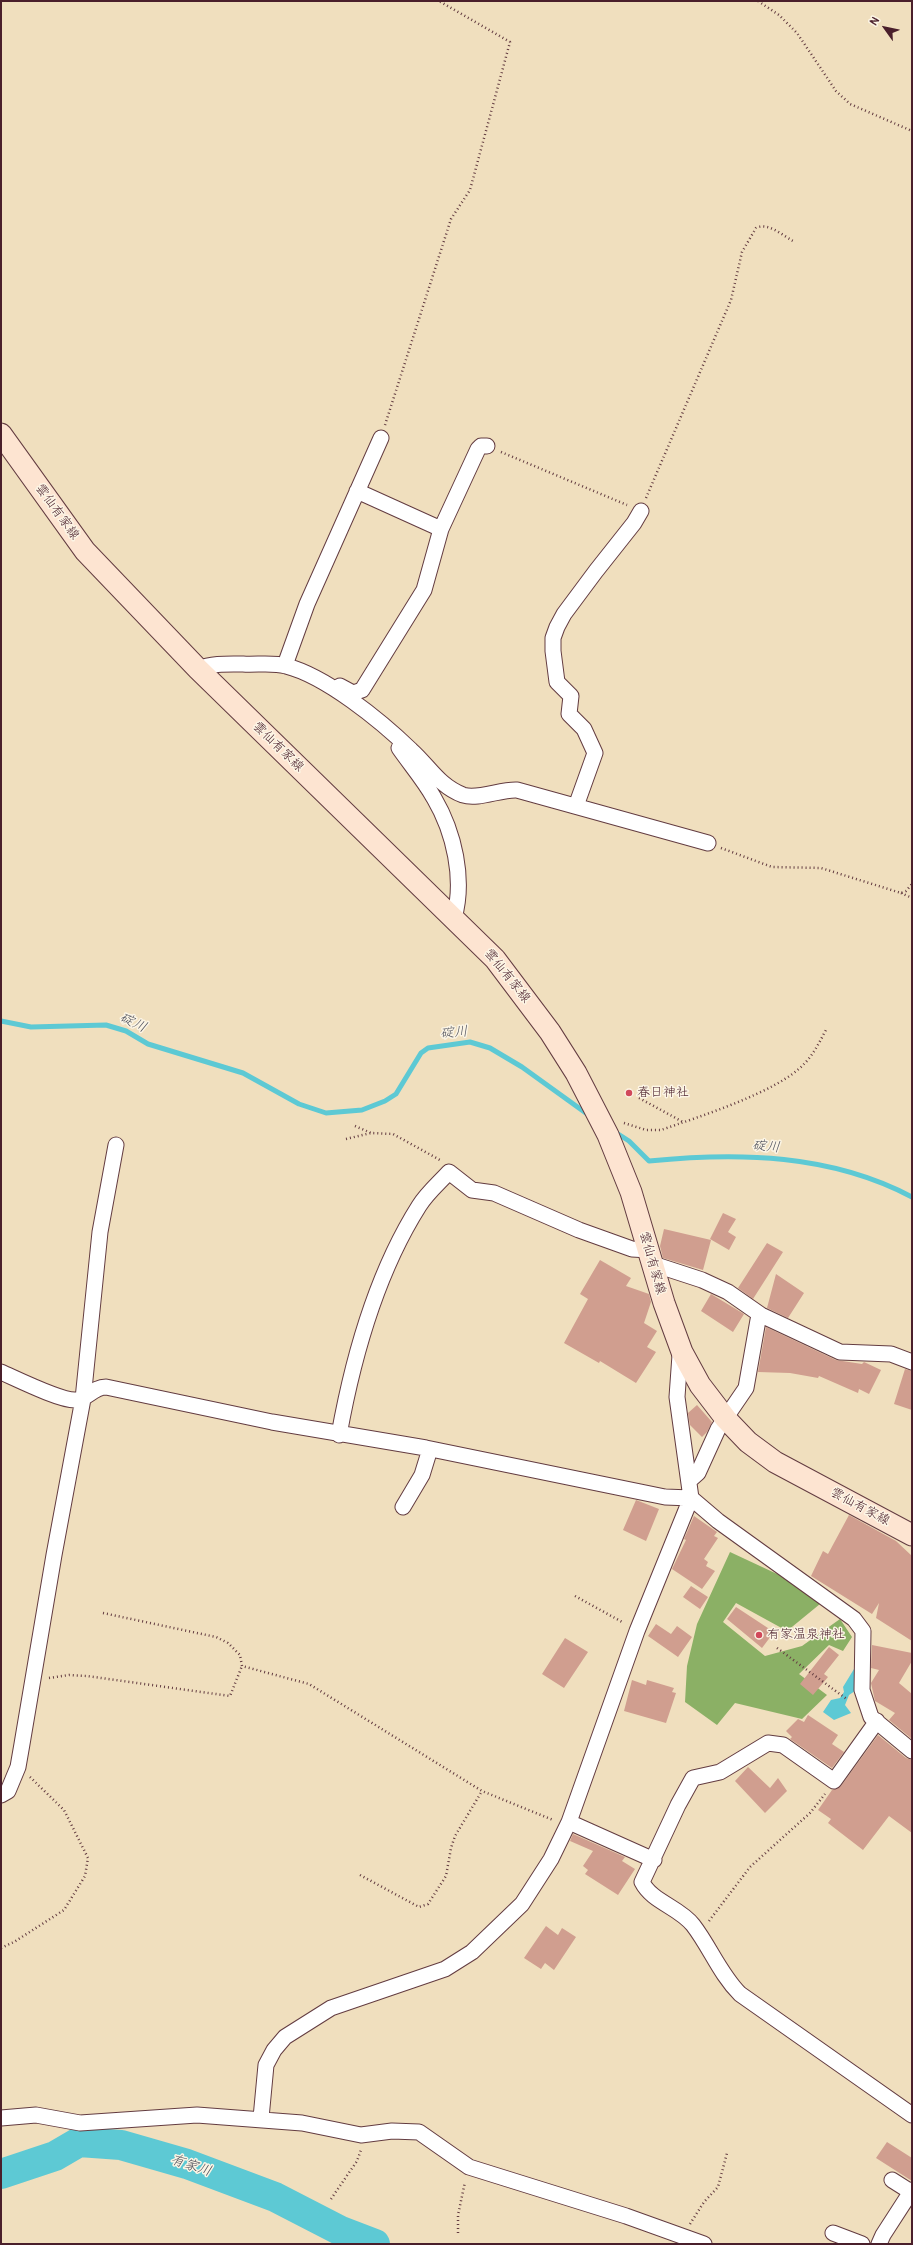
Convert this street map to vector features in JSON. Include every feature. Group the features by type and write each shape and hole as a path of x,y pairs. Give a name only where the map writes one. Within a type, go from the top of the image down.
{"main road":[{"name":"雲仙有家線","path":"1,434 85,551 198,669 495,959 550,1032 576,1073 595,1110 614,1128 631,1192 670,1321 682,1352 700,1386 726,1419 748,1442 774,1462 912,1535"}],"street":[{"path":"284,665 307,604 381,438"},
{"path":"326,685 332,682 353,693 362,690 424,590 441,530 478,449 484,445 487,446"},
{"path":"357,491 441,530"},
{"path":"576,806 596,753 584,729 569,714 571,696 557,682 553,638 564,614 634,523 641,511"},
{"path":"198,669 208,665 222,664 284,665 308,674 326,685 383,726 412,751 436,778 465,795 476,796 504,789 517,790 708,843"},
{"path":"383,726 434,798 446,824 454,849 458,882 458,905 454,918"},
{"path":"1,1795 8,1791 18,1767 54,1555 83,1399 100,1232 116,1145"},
{"path":"339,1435 347,1387 381,1284 419,1206 449,1172 472,1190 494,1193 579,1230 632,1249 702,1280 728,1292 761,1315 840,1352 891,1354 912,1362"},
{"path":"689,1481 698,1473 718,1429 746,1388 758,1320 761,1315"},
{"path":"261,2118 266,2065 274,2050 285,2037 306,2022 331,2008 445,1969 472,1952 522,1904 551,1859 569,1822 637,1631 691,1498 677,1397 680,1355 682,1352"},
{"path":"1,1372 69,1400 83,1399 95,1389 106,1387 339,1435 430,1449 665,1497 691,1498 718,1521 854,1619 863,1631 862,1690 871,1717 912,1751"},
{"path":"403,1507 422,1475 430,1449"},
{"path":"877,1721 834,1781 783,1745 768,1743 720,1772 693,1778 678,1805 654,1860 642,1882 646,1891 681,1914 694,1925 697,1933 731,1984 740,1994 912,2115"},
{"path":"569,1822 654,1860"},
{"path":"1,2118 36,2115 80,2123 197,2115 261,2118 302,2123 361,2135 392,2131 419,2132 469,2167 626,2216 704,2244"},
{"path":"880,2244 883,2235 909,2198 892,2180"},
{"path":"833,2233 862,2244"}],"path":[{"path":"381,438 451,219 470,190 510,42 439,1"},
{"path":"758,1 779,15 797,33 836,91 850,104 912,131"},
{"path":"487,446 641,511 731,300 742,252 745,246 756,228 763,226 793,241"},
{"path":"708,843 772,867 822,868 901,893 912,898"},
{"path":"901,893 906,891 912,884"},
{"path":"614,1128 661,1130 762,1091 796,1072 813,1053 827,1028"},
{"path":"639,1098 683,1122"},
{"path":"355,1126 371,1133"},
{"path":"346,1139 371,1133 393,1134 440,1160 449,1172"},
{"path":"575,1596 637,1631"},
{"path":"33,1682 69,1674 230,1696 242,1666 240,1655 228,1643 216,1637 103,1614"},
{"path":"777,1648 848,1700"},
{"path":"242,1666 308,1684 482,1791 542,1817 569,1822"},
{"path":"1,1948 14,1942 64,1910 85,1876 88,1858 64,1810 18,1767"},
{"path":"697,1933 705,1926 750,1867 810,1813 834,1781"},
{"path":"360,1875 419,1907 428,1904 446,1876 450,1848 482,1791"},
{"path":"331,2198 357,2161 362,2141 361,2135"},
{"path":"672,2232 689,2224 704,2202 713,2195 720,2182 726,2153"},
{"path":"458,2233 460,2196 469,2167"}],"green space":[{"path":"730,1552 790,1580 820,1604 787,1631 736,1603 723,1622 765,1656 802,1646 840,1619 852,1637 843,1651 829,1645 799,1674 827,1695 802,1719 735,1703 717,1725 685,1702 687,1666 697,1624"}],"water":[{"path":"854,1669 855,1691 849,1695 845,1705 851,1713 834,1720 823,1712 831,1700 840,1698 844,1692 843,1687"}],"building":[{"path":"723,1213 736,1219 728,1232 736,1237 729,1250 710,1239"},
{"path":"664,1229 711,1240 703,1270 663,1258 660,1246"},
{"path":"767,1243 783,1252 753,1299 738,1288"},
{"path":"600,1260 631,1278 626,1286 649,1294 651,1302 644,1323 657,1331 647,1347 656,1352 636,1383 600,1361 599,1363 564,1343 588,1299 580,1294"},
{"path":"776,1274 804,1293 788,1318 767,1308"},
{"path":"711,1294 744,1314 733,1332 701,1311"},
{"path":"766,1327 836,1360 862,1364 864,1362 881,1370 869,1394 859,1389 858,1393 819,1376 818,1378 790,1373 758,1372"},
{"path":"905,1369 912,1371 912,1410 894,1404"},
{"path":"697,1405 712,1422 707,1432 702,1437 690,1425 688,1413"},
{"path":"636,1500 659,1509 646,1541 623,1530"},
{"path":"849,1515 896,1541 912,1556 912,1641 876,1618 879,1603 872,1614 811,1576 823,1551 828,1554"},
{"path":"694,1516 717,1532 714,1536 718,1538 704,1559 708,1562 706,1566 715,1571 702,1589 672,1569 686,1540 684,1539"},
{"path":"691,1586 708,1597 700,1609 683,1597"},
{"path":"736,1607 774,1632 762,1648 727,1619"},
{"path":"656,1624 671,1634 677,1626 692,1637 678,1657 648,1636"},
{"path":"565,1638 588,1652 564,1688 542,1674"},
{"path":"872,1645 912,1653 912,1661 899,1683 912,1694 912,1739 889,1720 895,1713 875,1701 871,1683 879,1670 871,1668"},
{"path":"829,1647 839,1655 824,1674 828,1677 813,1695 800,1684"},
{"path":"632,1680 646,1685 647,1680 674,1688 672,1692 676,1693 666,1723 624,1711"},
{"path":"808,1715 838,1735 832,1744 844,1752 832,1768 790,1739 792,1737 786,1731 798,1719 804,1722"},
{"path":"878,1735 906,1758 912,1760 912,1833 889,1816 863,1850 828,1823 831,1819 818,1810 832,1790 841,1786"},
{"path":"748,1767 770,1788 778,1778 787,1791 765,1813 735,1781"},
{"path":"573,1834 625,1857 622,1861 635,1869 618,1895 585,1874 588,1870 583,1866 593,1851 570,1841"},
{"path":"546,1926 558,1935 562,1928 576,1937 554,1970 545,1963 541,1969 524,1958"},
{"path":"887,2142 912,2158 912,2181 876,2158"}],"waterway":[{"name":"碇川","path":"1,1021 31,1027 106,1025 126,1031 148,1044 243,1073 299,1104 326,1113 362,1110 385,1101 396,1094 421,1053 428,1048 470,1042 490,1048 522,1067 590,1116"},
{"name":"碇川","path":"615,1132 629,1141 649,1161 683,1158 750,1157 817,1164 849,1172 881,1183 912,1197"},
{"name":"有家川","path":"1,2174 55,2156 79,2142 121,2145 187,2164 275,2197 341,2231 375,2244"}],"place":[{"name":"春日神社","path":"629,1093"},
{"name":"有家温泉神社","path":"759,1635"}]}
